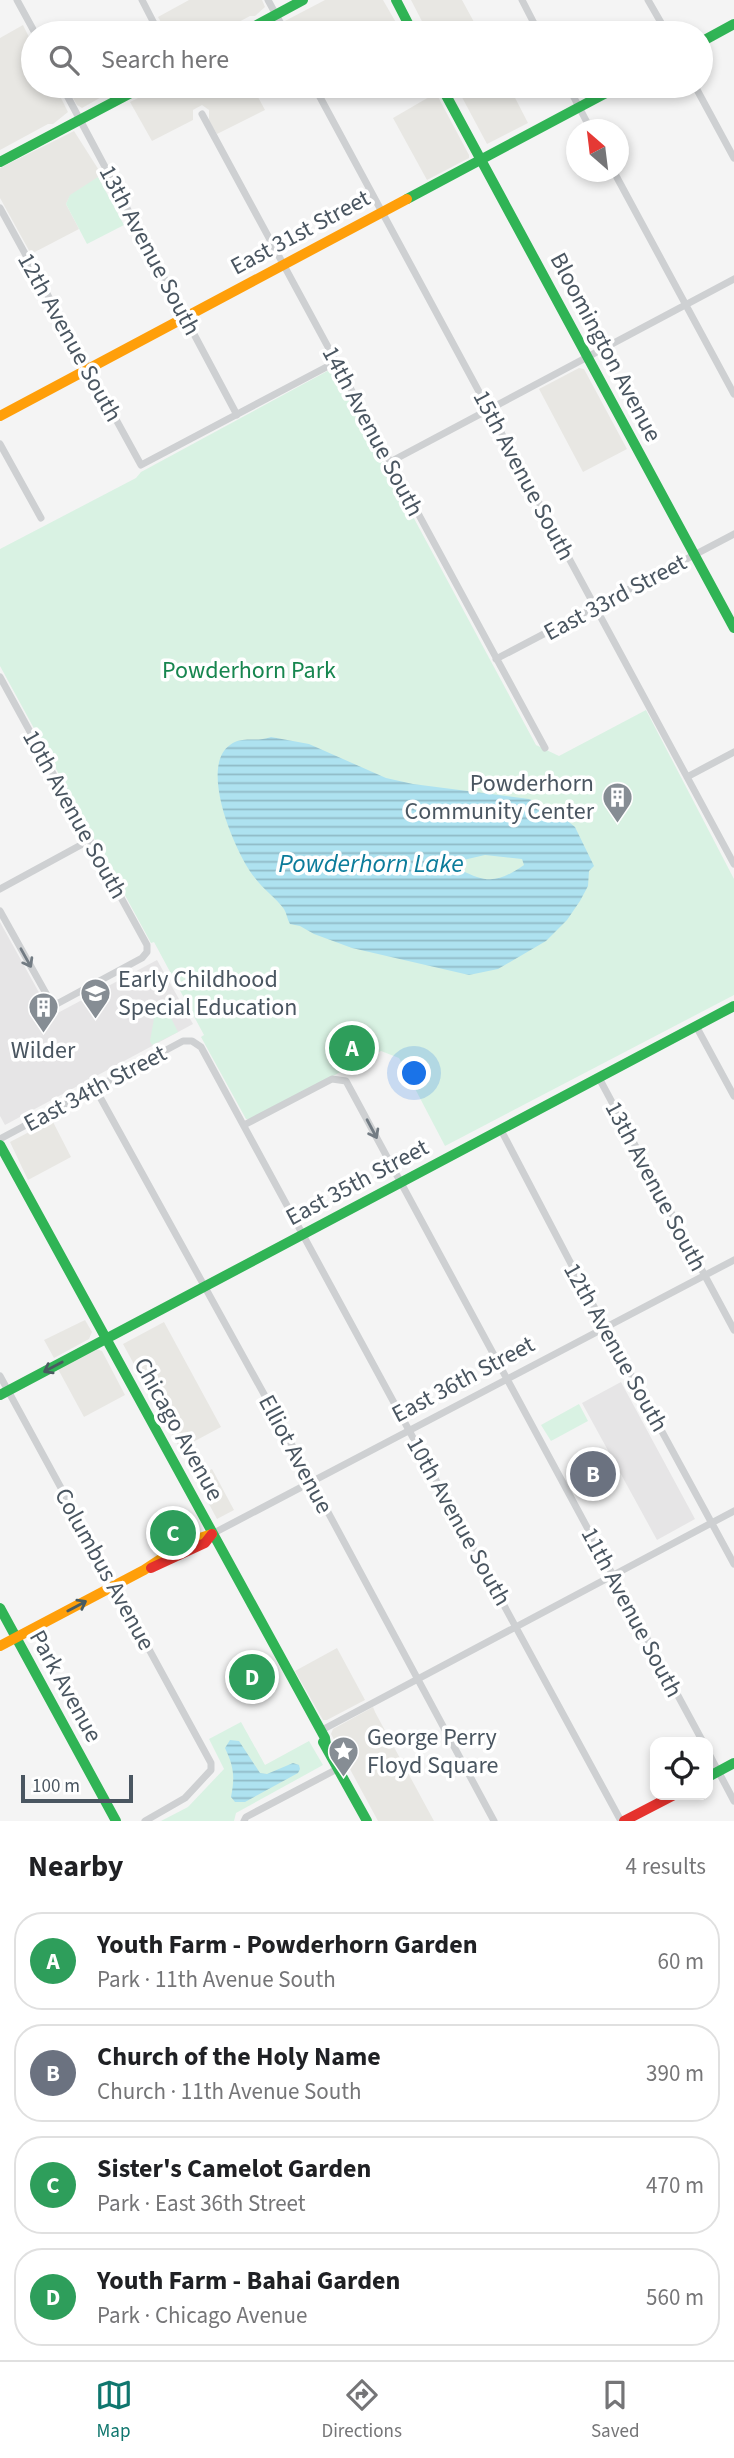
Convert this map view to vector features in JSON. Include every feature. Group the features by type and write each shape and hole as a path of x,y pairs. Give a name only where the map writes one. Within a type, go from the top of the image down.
{"street":[{"path":"17,0 28,21"},
{"path":"142,0 153,21"},
{"path":"268,0 279,21"},
{"path":"265,21 303,0"},
{"path":"396,0 407,21"},
{"path":"522,0 533,21"},
{"path":"648,0 660,21"},
{"path":"713,35 734,24"},
{"name":"13th Avenue South","path":"68,98 237,415"},
{"path":"0,162 121,98"},
{"name":"15th Avenue South","path":"321,98 734,864"},
{"name":"Bloomington Avenue","path":"447,98 734,628"},
{"path":"574,98 585,119"},
{"name":"East 31st Street","path":"0,416 596,98"},
{"path":"702,98 734,158"},
{"name":"14th Avenue South","path":"202,114 545,748"},
{"path":"619,182 734,394"},
{"name":"12th Avenue South","path":"0,208 141,465 237,415"},
{"path":"390,462 734,279"},
{"path":"237,415 336,362"},
{"path":"0,444 41,518"},
{"name":"East 33rd Street","path":"496,659 734,534"},
{"name":"10th Avenue South","path":"0,911 53,1006 142,958 147,952 147,945 1,679"},
{"path":"687,777 734,752"},
{"path":"0,889 90,840"},
{"name":"East 35th Street","path":"4,1393 734,1006"},
{"path":"696,1026 734,1096"},
{"name":"East 34th Street","path":"0,1139 183,1041 191,1041"},
{"name":"10th Avenue South","path":"191,1041 201,1047 623,1821"},
{"name":"13th Avenue South","path":"599,1078 734,1330"},
{"name":"11th Avenue South","path":"244,1125 332,1079 346,1081 700,1737"},
{"name":"Elliot Avenue","path":"95,1088 494,1821"},
{"name":"12th Avenue South","path":"501,1130 734,1564"},
{"name":"Chicago Avenue","path":"0,1145 367,1821"},
{"name":"East 36th Street","path":"0,1646 144,1570 200,1535 212,1534 734,1260"},
{"name":"Columbus Avenue","path":"0,1376 4,1393 211,1763 211,1770 185,1798 145,1821"},
{"path":"323,1737 418,1679 734,1511"},
{"name":"Park Avenue","path":"0,1608 116,1821"},
{"path":"713,1761 734,1801"},
{"path":"713,1775 734,1763"},
{"path":"244,1821 246,1817 339,1768"},
{"path":"623,1821 664,1800"}],"shaded area":[{"path":"189,0 262,0 265,7 255,16 241,21 160,21 158,17"},
{"path":"325,0 383,0 395,21 285,21"},
{"path":"411,0 462,0 473,21 422,21"},
{"path":"21,26 21,98 61,98 68,112 53,124 48,124 0,150 0,38"},
{"path":"73,98 100,98 82,108"},
{"path":"138,98 258,98 265,110 217,134 209,121 209,110 202,105 193,110 193,120 152,141 130,102"},
{"path":"427,98 439,98 469,158 427,180 393,118"},
{"path":"462,98 515,98 528,123 487,144"},
{"path":"74,131 102,175 70,196 66,204 79,229 31,254 0,198 0,168"},
{"path":"579,368 584,369 627,449 583,472 539,389"},
{"name":"Early Childhood Special Education","path":"0,922 52,1016 157,960 193,1024 5,1125 0,1116"},
{"path":"52,1120 71,1157 28,1180 10,1142"},
{"path":"85,1320 92,1332 89,1339 54,1358 44,1340"},
{"path":"164,1322 221,1427 180,1449 123,1344"},
{"path":"96,1349 102,1351 125,1395 84,1417 58,1369"},
{"path":"621,1382 695,1519 657,1540 582,1403"},
{"path":"212,1469 234,1510 217,1519 195,1478"},
{"path":"337,1648 365,1700 323,1720 295,1671"},
{"path":"373,1707 434,1821 378,1821 331,1734 333,1729"}],"green space":[{"path":"98,177 124,225 87,244 66,204 70,195"},
{"name":"Powderhorn Park","path":"333,368 536,745 559,756 646,710 734,879 734,995 445,1146 399,1058 381,1051 246,1119 201,1037 204,1035 154,942 151,943 0,666 0,549 136,478 141,472"},
{"path":"166,1008 178,1032 152,1045 150,1041 155,1013"},
{"path":"579,1404 588,1421 551,1441 541,1425"},
{"path":"187,1515 195,1531 158,1551 150,1535"},
{"path":"264,1658 275,1677 241,1696 230,1677"},
{"path":"241,1722 265,1765 309,1741 323,1765 236,1813 234,1821 161,1821 188,1807 224,1769 209,1739"}],"water":[{"name":"Powderhorn Lake","path":"271,737 309,744 386,778 529,799 553,809 575,827 594,866 589,871 588,886 567,920 546,941 498,969 469,975 352,948 290,924 284,909 247,867 230,832 219,791 221,756 230,745 240,740","holes":["485,855 522,859 524,865 507,875 493,879 479,878 461,870 459,861"]},
{"path":"230,1740 239,1741 260,1773 267,1774 293,1763 299,1765 300,1769 298,1773 245,1802 235,1802 231,1797 232,1767 225,1748"}],"traffic: fast":[{"path":"264,21 303,0"},
{"path":"396,0 407,21"},
{"path":"713,35 734,24"},
{"path":"0,162 121,98"},
{"path":"447,98 734,628"},
{"path":"407,199 596,98"},
{"path":"0,1395 734,1006"},
{"path":"0,1145 326,1744"},
{"path":"0,1608 116,1821"},
{"path":"323,1742 367,1821"},
{"path":"713,1774 734,1763"}],"traffic: slow":[{"path":"0,416 407,199"},
{"path":"0,1646 144,1570 185,1543 212,1534"}],"traffic: jam":[{"path":"151,1568 205,1543 212,1534"},
{"path":"624,1821 664,1800"}],"place":[{"name":"Powderhorn Community Center","path":"617,824"},
{"name":"Early Childhood Special Education","path":"95,1020"},
{"name":"Wilder","path":"43,1035"},
{"name":"Youth Farm - Powderhorn Garden","path":"352,1048"},
{"name":"Church of the Holy Name","path":"593,1474"},
{"name":"Sister's Camelot Garden","path":"173,1533"},
{"name":"Youth Farm - Bahai Garden","path":"252,1677"},
{"name":"George Perry Floyd Square","path":"344,1778"}]}
